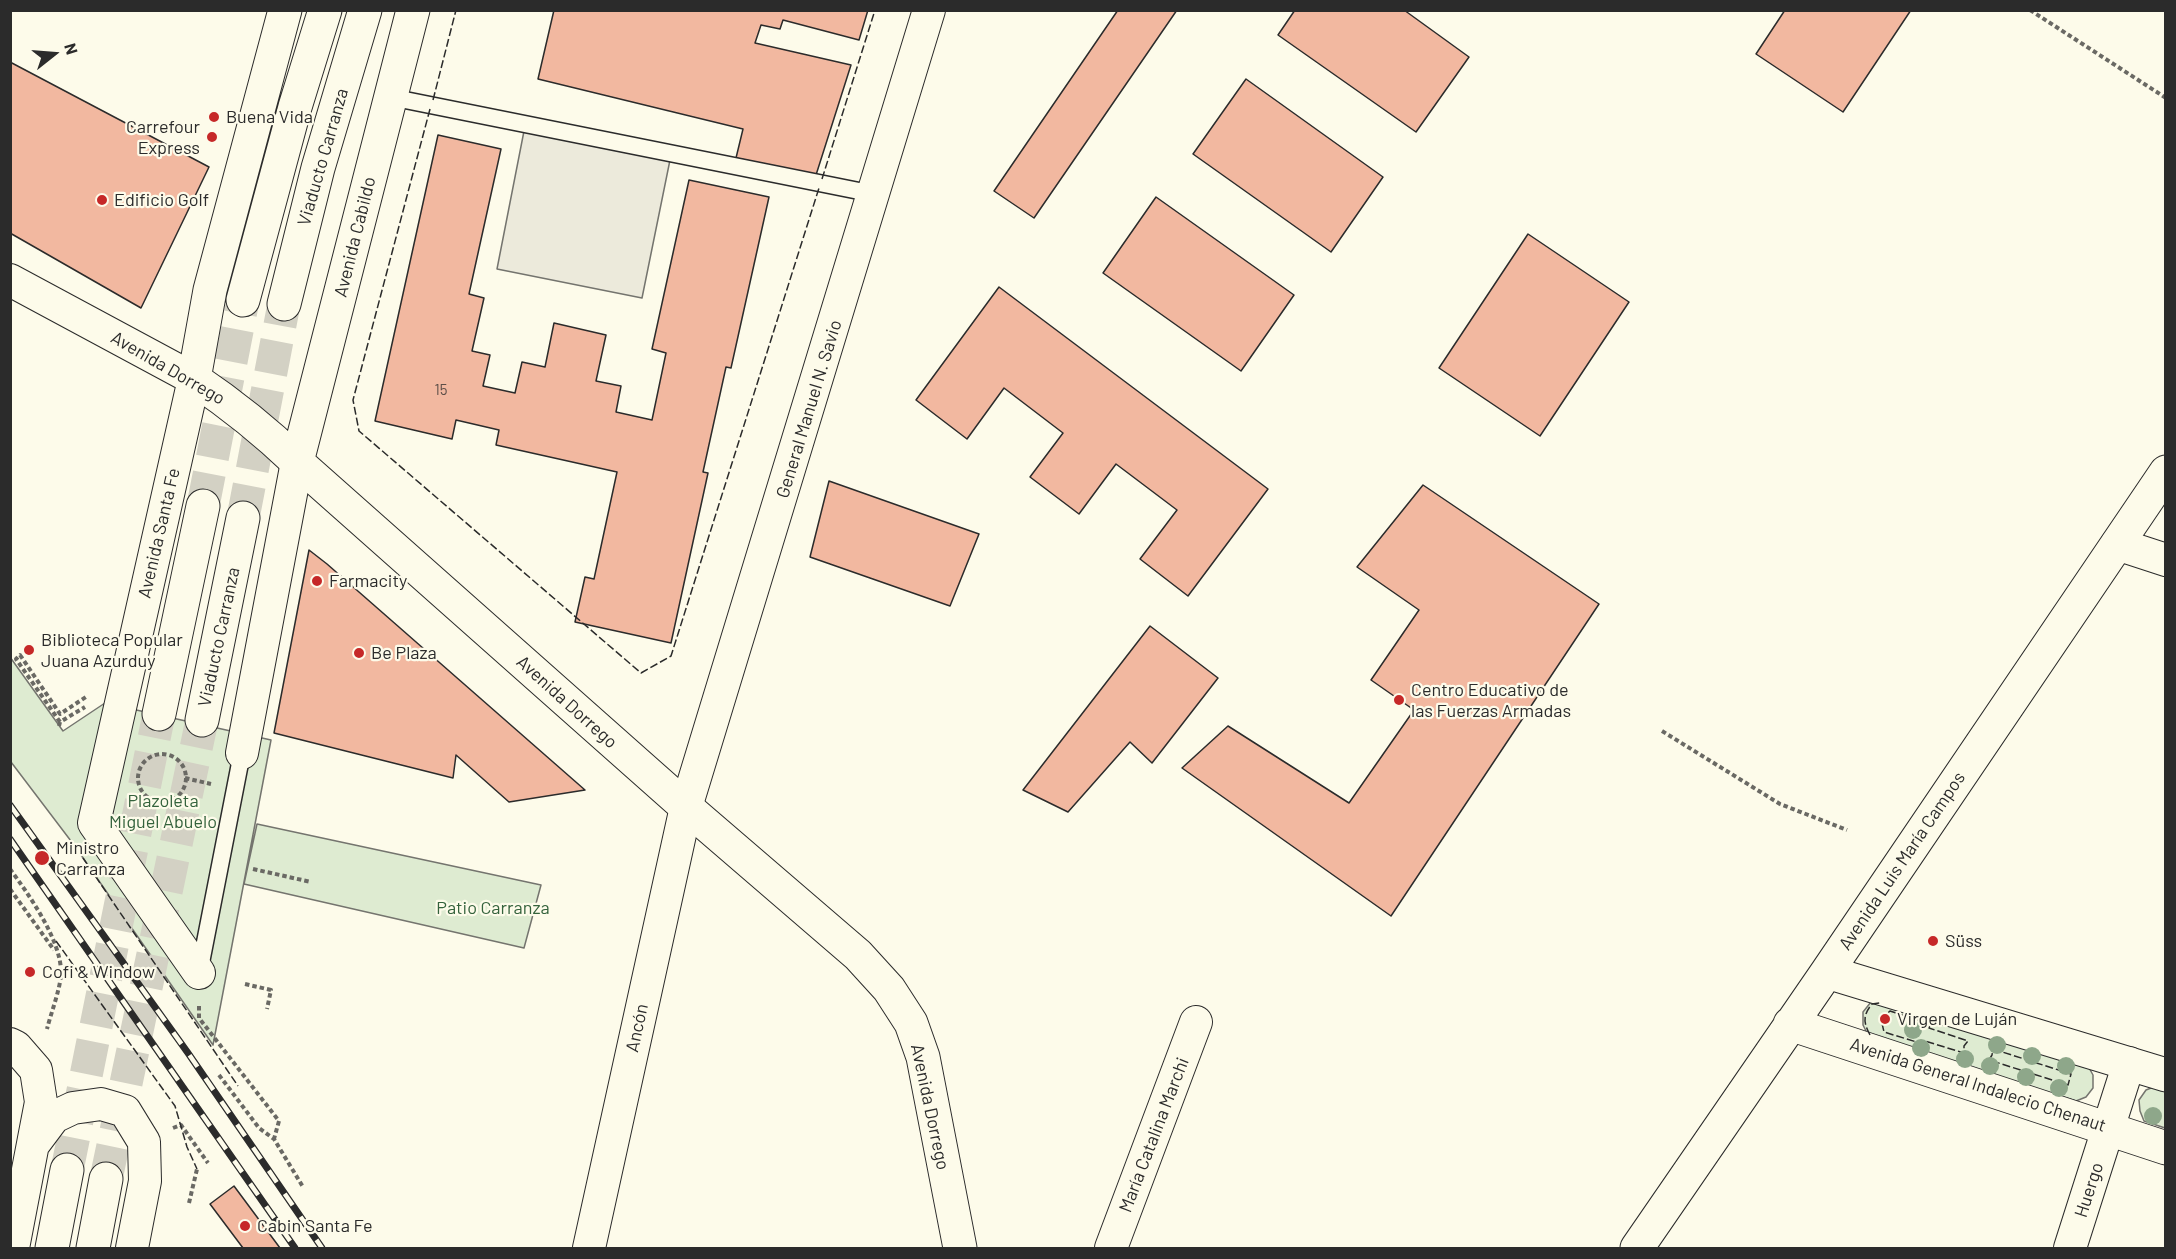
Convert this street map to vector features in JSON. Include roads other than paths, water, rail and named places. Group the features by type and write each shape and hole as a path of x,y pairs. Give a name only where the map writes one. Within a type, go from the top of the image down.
{"street":[{"path":"194,379 210,290 285,10"},
{"path":"243,300 295,107 325,10"},
{"name":"Viaducto Carranza","path":"284,304 318,168 365,10"},
{"name":"Avenida Cabildo","path":"297,462 413,10"},
{"name":"General Manuel N. Savio","path":"686,807 929,10"},
{"name":"Avenida Dorrego","path":"10,280 194,379 266,431 297,462 686,807 858,955 889,989 911,1023 922,1057 960,1248"},
{"name":"Avenida Santa Fe","path":"194,379 94,822 199,973"},
{"path":"242,753 297,462"},
{"name":"Avenida Luis María Campos","path":"1637,1248 2166,472"},
{"path":"159,714 203,506"},
{"name":"Viaducto Carranza","path":"202,720 243,518"},
{"path":"2117,544 2166,560"},
{"name":"Ancón","path":"589,1248 686,807"},
{"path":"1827,972 2166,1075"},
{"name":"María Catalina Marchi","path":"1111,1248 1196,1022"},
{"name":"Avenida General Indalecio Chenaut","path":"1790,1023 2166,1148"},
{"path":"10,1044 16,1047 36,1071 41,1102 14,1248"},
{"name":"Huergo","path":"2070,1248 2129,1064"},
{"path":"33,1145 54,1117 73,1108 101,1104 125,1111 144,1142 145,1181 132,1248"},
{"path":"52,1248 67,1170"},
{"path":"93,1248 106,1179"}],"lane":[{"path":"390,97 874,194"},
{"path":"199,973 242,753"}],"tunnel":[{"path":"203,506 243,300"},
{"path":"243,518 284,304"},
{"path":"67,1170 159,714"},
{"path":"106,1179 202,720"}],"railway":[{"path":"10,805 188,1053 322,1248"},
{"path":"10,839 295,1248"}],"place":[{"name":"Buena Vida","path":"214,117"},
{"name":"Carrefour Express","path":"212,137"},
{"name":"Edificio Golf","path":"102,200"},
{"name":"Farmacity","path":"317,581"},
{"name":"Biblioteca Popular Juana Azurduy","path":"29,650"},
{"name":"Be Plaza","path":"359,653"},
{"name":"Centro Educativo de las Fuerzas Armadas","path":"1399,700"},
{"name":"Ministro Carranza","path":"42,858"},
{"name":"Süss","path":"1933,941"},
{"name":"Cofi & Window","path":"30,972"},
{"name":"Virgen de Luján","path":"1885,1019"},
{"name":"Cabin Santa Fe","path":"245,1226"}],"park label":[{"name":"Plazoleta Miguel Abuelo","path":"163,811"},
{"name":"Patio Carranza","path":"493,908"}]}
